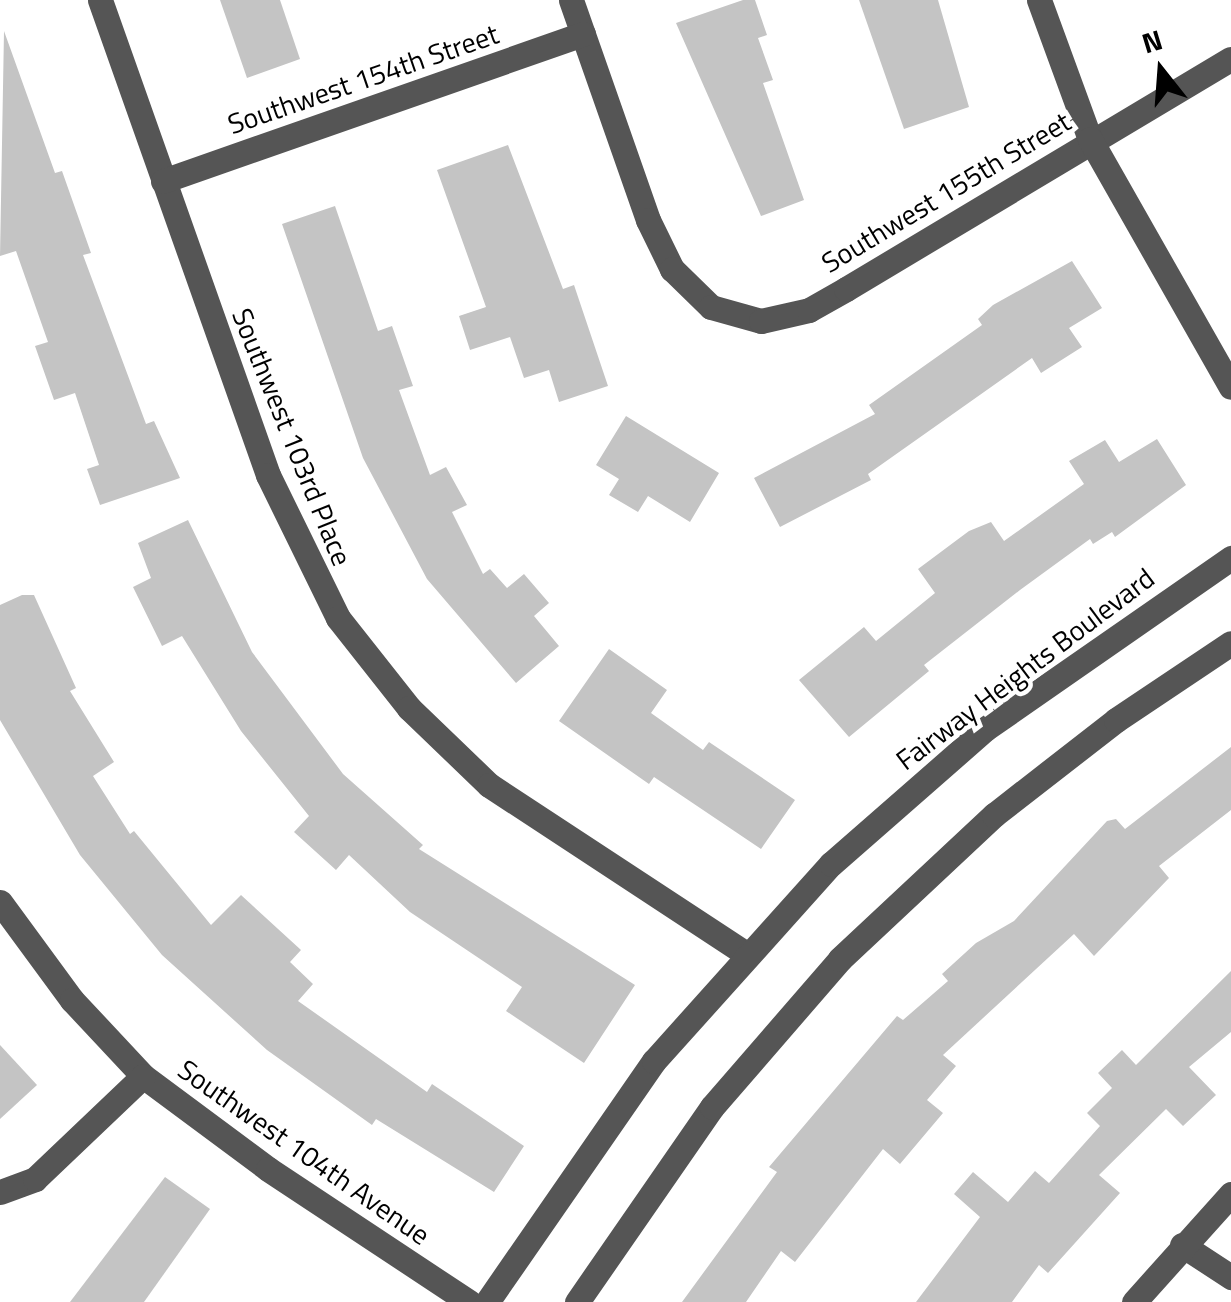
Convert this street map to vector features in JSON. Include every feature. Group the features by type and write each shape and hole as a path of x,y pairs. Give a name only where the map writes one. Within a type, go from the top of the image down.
{"street":[{"name":"Southwest 103rd Place","path":"100,0 268,475 321,590 362,651 432,732 516,807 745,953"},
{"path":"572,0 584,34"},
{"path":"1038,0 1090,139 1231,387"},
{"name":"Southwest 154th Street","path":"164,182 584,34"},
{"name":"Southwest 155th Street","path":"584,34 660,249 690,291 737,318 787,318 808,310 1090,139 1231,59"},
{"name":"Fairway Heights Boulevard","path":"487,1302 626,1098 745,953 944,762 1108,638 1231,558"},
{"path":"577,1302 712,1107 840,959 994,815 1116,720 1231,643"},
{"name":"Southwest 104th Avenue","path":"0,902 72,1000 142,1076 268,1169 469,1302"},
{"path":"0,1192 36,1179 142,1076"},
{"path":"1134,1302 1182,1244 1231,1194"},
{"path":"1182,1244 1231,1277"}],"building":[{"path":"220,0 280,0 300,59 247,78"},
{"path":"743,0 755,0 767,35 758,38 773,80 763,83 804,200 761,216 676,23"},
{"path":"859,0 938,0 969,107 904,129"},
{"path":"4,31 55,173 62,171 91,253 83,255 146,424 154,421 180,478 100,505 87,469 99,465 75,393 54,400 35,346 48,342 16,251 0,256"},
{"path":"508,145 563,289 574,285 608,386 559,402 549,370 524,378 510,337 470,350 459,316 486,307 437,170"},
{"path":"335,206 378,331 392,326 413,386 399,390 430,475 446,467 467,505 452,512 483,574 490,569 507,588 524,574 549,603 534,616 559,646 516,683 427,579 363,458 282,224"},
{"path":"1072,261 1102,308 1069,328 1082,347 1041,373 1032,358 868,474 871,480 780,527 754,478 875,414 869,405 982,325 978,319 993,305"},
{"path":"626,416 719,473 690,522 648,496 638,512 609,495 619,479 596,465"},
{"path":"1157,439 1186,485 1115,537 1112,532 1093,544 1090,539 1020,590 924,665 929,671 849,737 799,680 864,627 876,641 935,593 918,569 969,531 991,522 1004,541 1084,484 1069,461 1105,440 1119,462"},
{"path":"188,520 252,652 343,774 423,845 419,849 635,985 584,1063 506,1011 522,987 410,912 349,855 336,870 294,832 309,816 241,731 182,636 162,646 133,587 151,578 138,543"},
{"path":"22,595 34,595 76,688 70,691 114,762 93,776 130,834 134,831 211,925 241,895 301,950 290,962 313,984 298,1001 427,1092 432,1084 524,1146 494,1192 376,1119 372,1125 267,1050 162,955 80,855 0,720 0,605"},
{"path":"609,649 667,690 651,713 703,750 709,742 795,800 761,849 654,777 649,784 559,721"},
{"path":"1231,747 1231,810 1159,866 1169,878 1094,956 1074,934 943,1055 956,1066 927,1100 943,1113 900,1164 883,1149 795,1262 781,1251 746,1302 682,1302 777,1172 769,1167 897,1016 903,1020 948,981 942,974 976,943 1014,921 1107,821 1116,819 1125,829"},
{"path":"1231,971 1231,1032 1189,1067 1216,1095 1183,1126 1166,1109 1099,1175 1120,1193 1048,1273 1039,1265 1012,1302 916,1302 980,1217 954,1194 973,1172 1008,1202 1035,1171 1049,1183 1100,1126 1087,1113 1112,1088 1098,1073 1122,1050 1136,1065"},
{"path":"0,1045 37,1085 0,1119"},
{"path":"165,1177 210,1209 144,1302 70,1302"}]}
